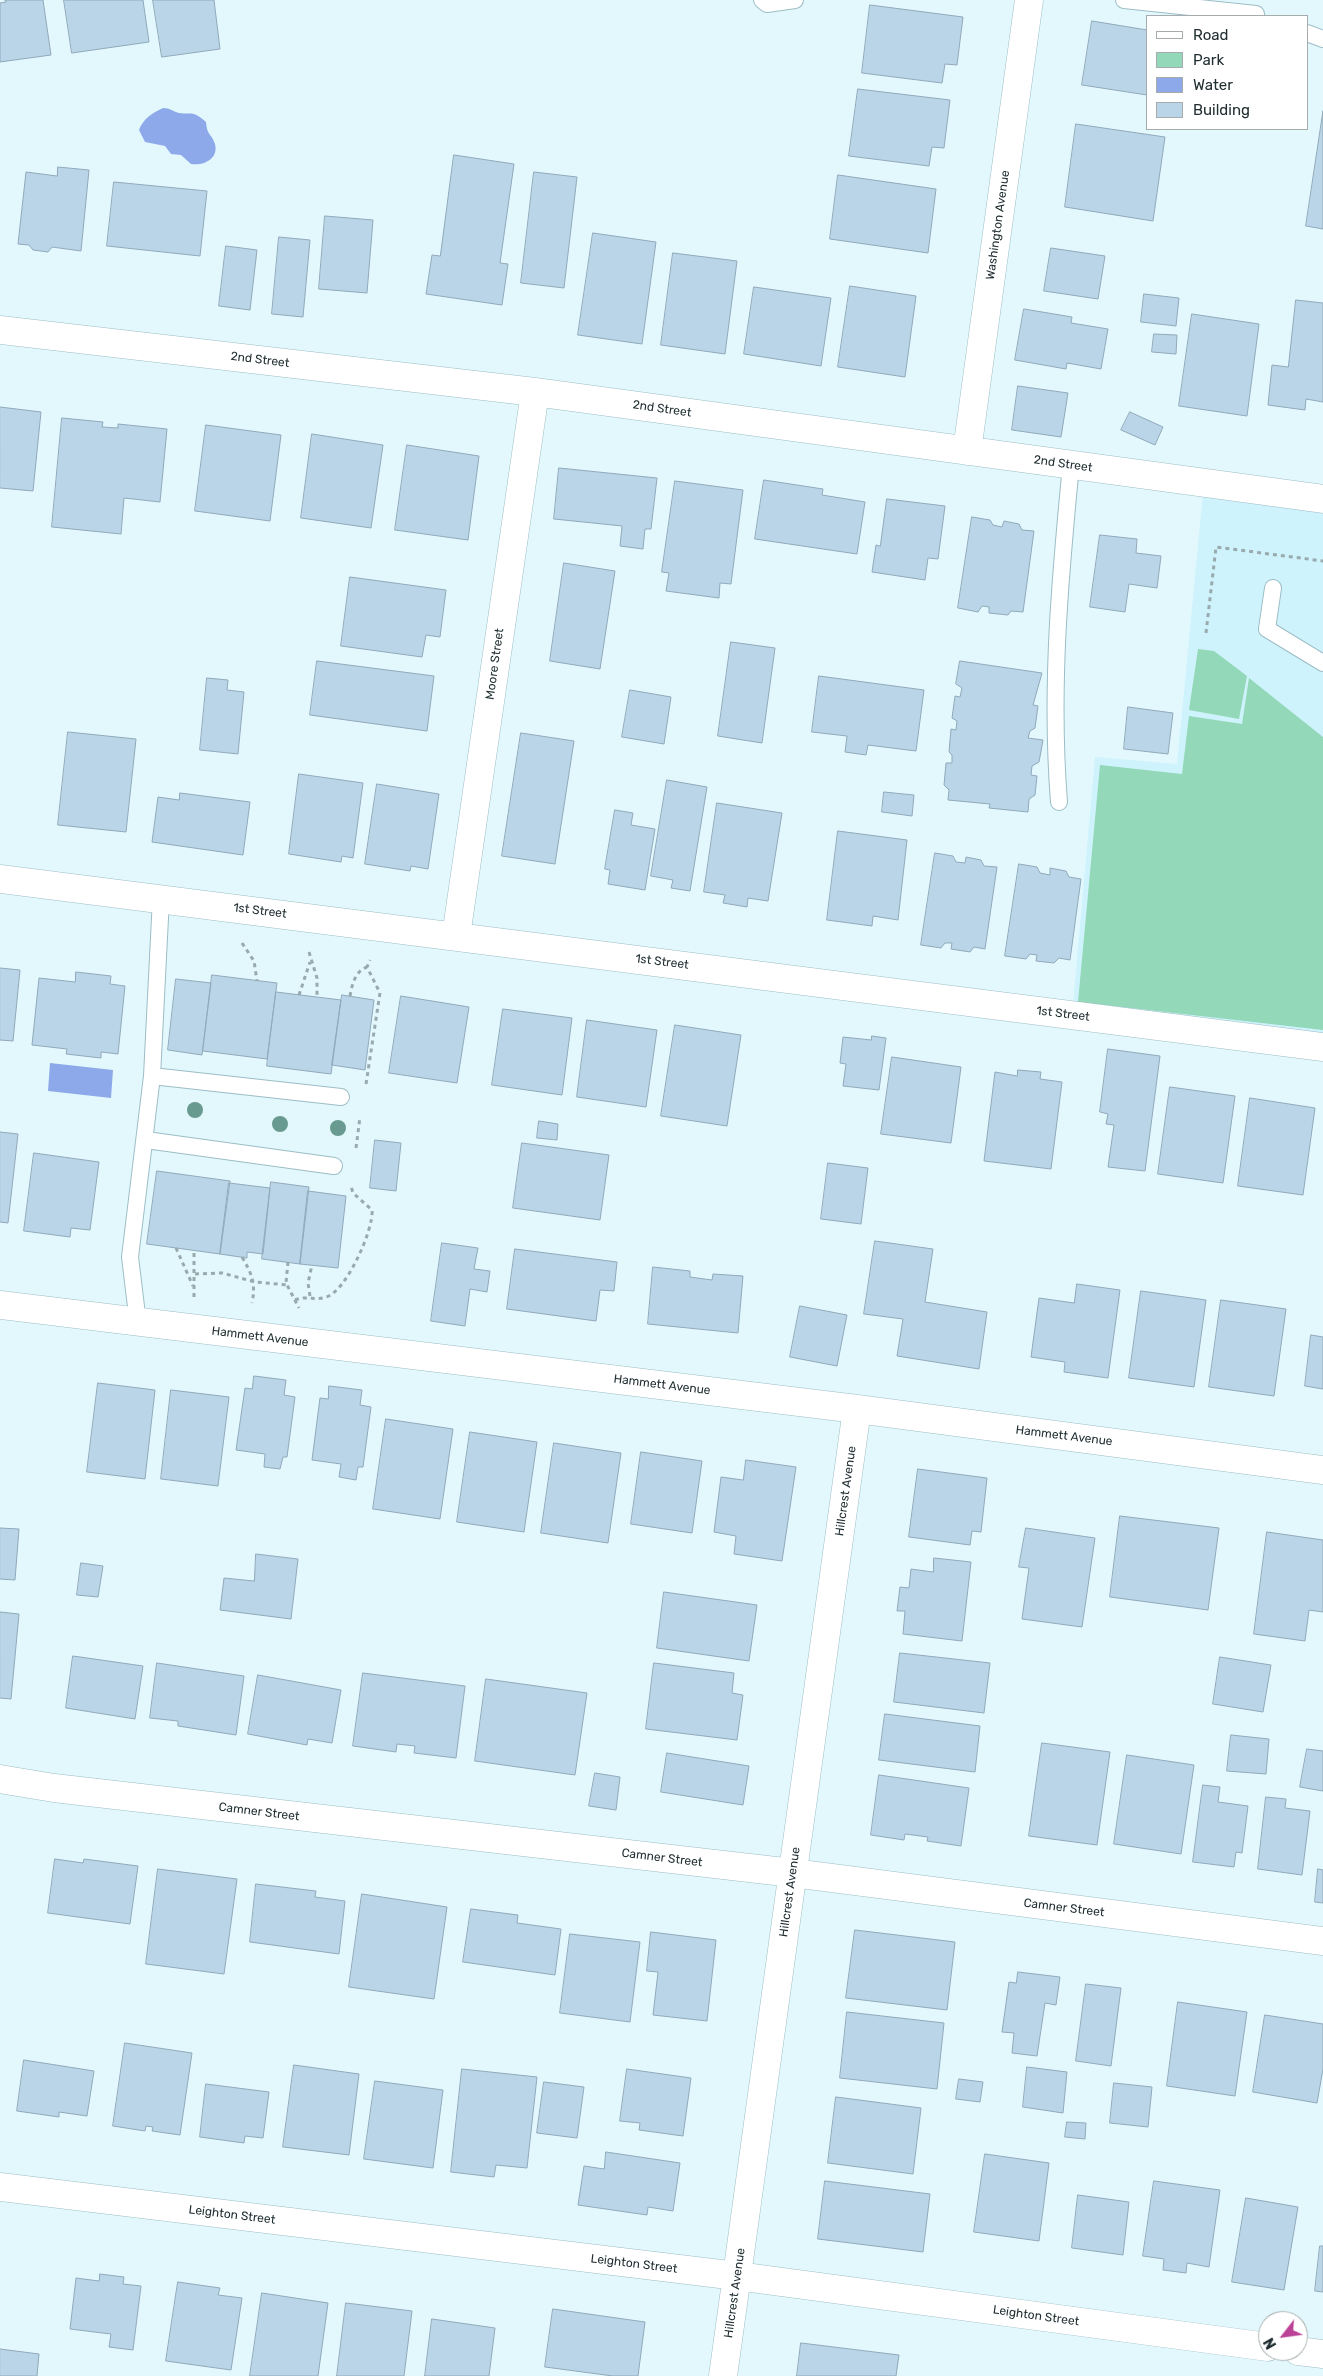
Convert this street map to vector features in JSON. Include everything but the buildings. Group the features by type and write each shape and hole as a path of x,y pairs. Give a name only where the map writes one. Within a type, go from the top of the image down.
{"street":[{"name":"Washington Avenue","path":"967,451 1029,0"},
{"name":"2nd Street","path":"0,330 171,348 535,392 1323,499"},
{"name":"Moore Street","path":"456,936 535,392"},
{"name":"1st Street","path":"0,879 1323,1047"},
{"name":"Hammett Avenue","path":"0,1305 857,1408 1323,1470"},
{"name":"Hillcrest Avenue","path":"723,2376 857,1408"},
{"name":"Camner Street","path":"0,1779 54,1788 793,1874 1323,1941"},
{"name":"Leighton Street","path":"0,2186 737,2276 1258,2346"},
{"path":"1308,2352 1323,2354"}],"lane":[{"path":"762,0 767,4 795,0"},
{"path":"1124,0 1259,10"},
{"path":"1308,33 1323,39"},
{"path":"1059,802 1054,740 1058,600 1071,465"},
{"path":"1273,588 1267,629 1323,663"},
{"path":"138,1323 130,1257 146,1140 152,1076 161,898"},
{"path":"152,1076 342,1097"},
{"path":"146,1140 334,1166"}],"path":[{"path":"1206,634 1216,547 1323,560"},
{"path":"308,917 307,940 310,961 317,978 317,997"},
{"path":"350,996 352,983 362,969 367,967 372,955 389,928"},
{"path":"299,994 310,961"},
{"path":"364,1090 380,994 367,967"},
{"path":"354,1158 362,1110"},
{"path":"295,1300 310,1296 326,1298 340,1288 353,1266 371,1225 372,1210 353,1193 351,1183"},
{"path":"176,1248 193,1287"},
{"path":"194,1251 195,1274 193,1287 196,1330"},
{"path":"242,1257 252,1272 254,1282 246,1336"},
{"path":"288,1262 286,1275 288,1285 303,1318 300,1342"},
{"path":"310,1296 308,1283 312,1265"},
{"path":"195,1274 222,1273 254,1282 288,1285"}],"shaded area":[{"path":"1204,483 1323,499 1323,1047 1072,1015 1095,757 1177,764"}],"green space":[{"path":"1198,649 1214,651 1247,676 1239,719 1189,710"},
{"path":"1249,678 1323,737 1323,1030 1078,1002 1100,765 1182,774 1189,716 1242,724"}],"water":[{"path":"163,108 179,113 195,114 206,122 207,130 214,141 216,150 209,161 191,164 181,155 171,154 165,146 145,142 139,130 141,126 148,117"},
{"path":"50,1063 113,1070 111,1098 48,1091"}]}
